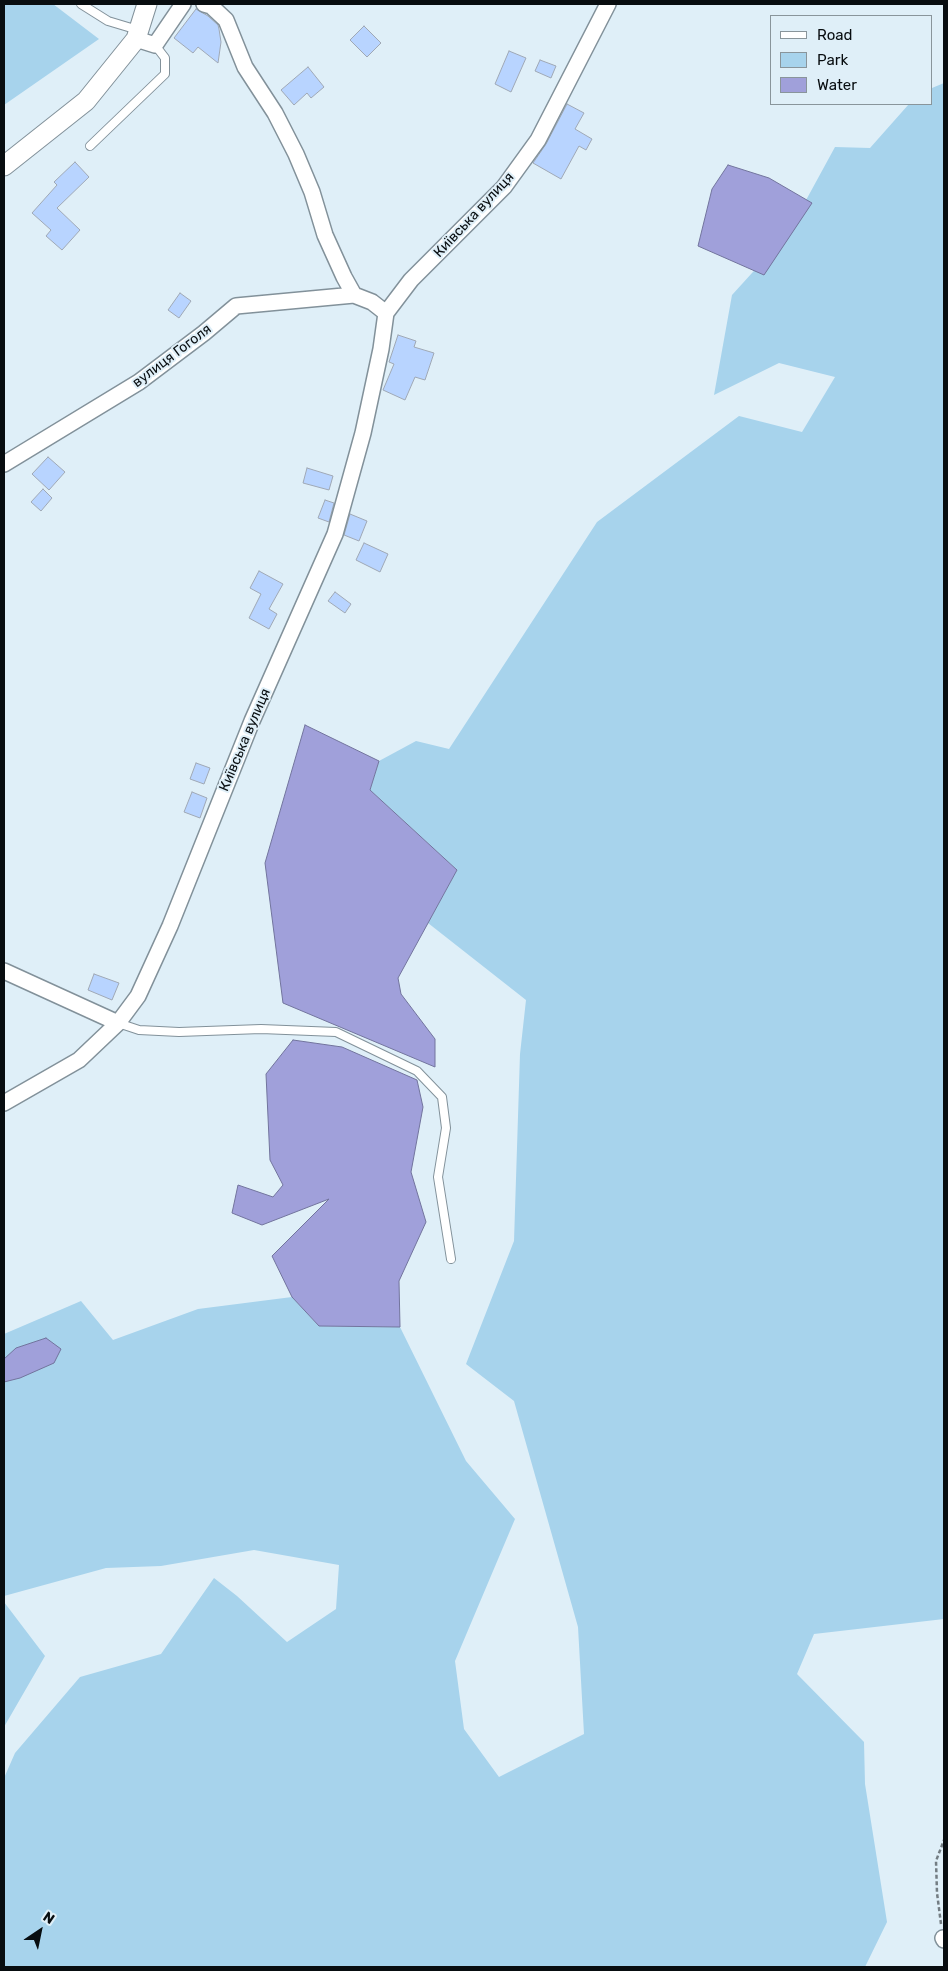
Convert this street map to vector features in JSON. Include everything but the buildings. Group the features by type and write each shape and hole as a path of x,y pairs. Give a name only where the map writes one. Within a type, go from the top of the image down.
{"street":[{"path":"4,166 86,101 137,35 147,4"},
{"path":"137,35 155,45 183,4"},
{"name":"Київська вулиця","path":"5,1100 80,1060 118,1023 138,996 170,926 252,721 335,534 363,433 382,349 386,313 411,280 504,187 538,140 608,4"},
{"path":"207,5 226,20 245,67 275,113 296,154 312,192 325,235 344,278 354,295 372,302 386,313"},
{"name":"вулиця Гоголя","path":"4,464 139,382 204,333 236,306 354,295"},
{"path":"4,971 118,1023"}],"lane":[{"path":"81,4 108,21 137,35"},
{"path":"90,146 165,74 165,58 155,45"},
{"path":"118,1023 139,1030 180,1032 261,1029 336,1032 417,1070 442,1097 446,1128 438,1177 451,1259"}],"path":[{"path":"944,1840 936,1861 937,1893 944,1939"}],"green space":[{"path":"4,4 53,4 99,39 4,105"},
{"path":"944,83 944,1619 814,1634 797,1674 864,1742 865,1784 887,1922 865,1967 4,1967 4,1778 15,1753 80,1677 161,1654 214,1578 237,1596 287,1642 336,1609 339,1565 254,1550 161,1566 106,1568 4,1596 4,1334 81,1301 113,1340 198,1309 292,1297 319,1326 400,1327 466,1461 515,1519 455,1661 464,1729 499,1777 584,1734 578,1627 514,1401 466,1364 514,1241 520,1054 526,1000 428,923 457,870 370,790 379,761 416,741 449,749 597,522 739,416 802,432 835,377 779,363 714,395 732,295 772,251 805,202 835,147 870,148 908,105 933,105 933,88"},
{"path":"4,1602 45,1656 4,1727"}],"water":[{"path":"728,165 769,178 812,203 764,275 698,246 712,189"},
{"path":"305,725 379,761 370,790 457,870 398,978 401,994 435,1039 435,1067 283,1003 265,863"},
{"path":"293,1040 342,1047 417,1080 423,1107 411,1172 426,1222 399,1281 400,1327 319,1326 292,1297 272,1256 329,1199 262,1225 232,1213 238,1185 273,1197 283,1185 270,1160 266,1074"},
{"path":"46,1338 61,1349 54,1363 20,1378 4,1382 4,1359 16,1348"}]}
